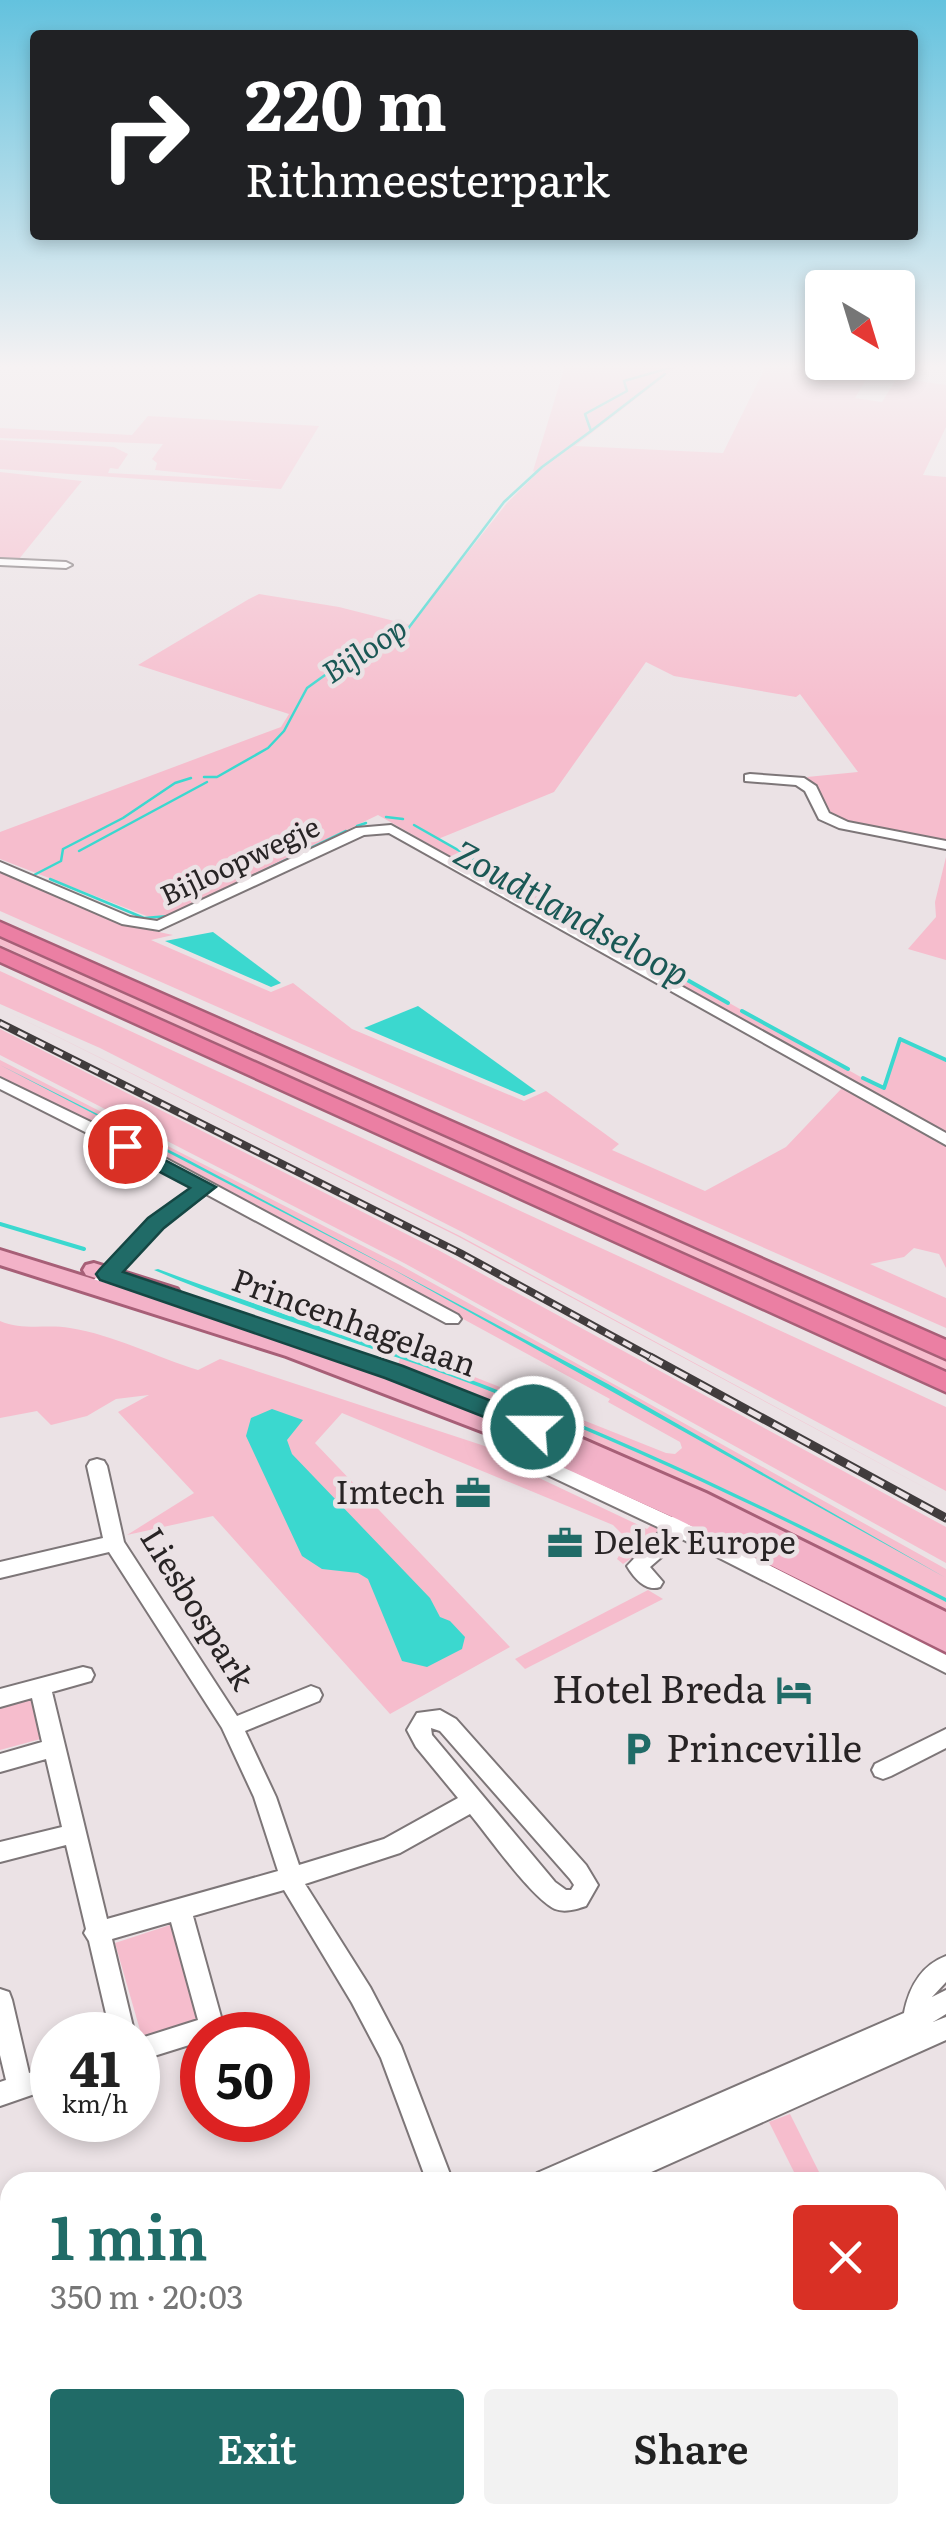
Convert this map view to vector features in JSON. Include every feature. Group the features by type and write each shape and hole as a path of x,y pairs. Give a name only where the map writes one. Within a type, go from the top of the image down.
{"highway":[{"path":"0,928 946,1350"},
{"path":"0,954 946,1386"}],"main road":[{"name":"Princenhagelaan","path":"0,1242 370,1377 946,1624"},
{"name":"Princenhagelaan","path":"0,1257 102,1281"},
{"name":"Princenhagelaan","path":"686,1512 946,1642"}],"street":[{"path":"0,562 66,565"},
{"path":"750,778 787,778 804,783 824,816 844,826 946,845"},
{"name":"Bijloopwegje","path":"0,866 128,921 159,926 361,831 391,828 946,1140"},
{"path":"0,1083 206,1187 452,1320"},
{"path":"102,1281 156,1223 206,1187"},
{"name":"Princenhagelaan","path":"510,1449 686,1512 946,1665"},
{"name":"Liesbospark","path":"97,1466 114,1544 232,1727 265,1797 295,1889 362,1995 392,2054 436,2172"},
{"path":"653,1582 637,1566 686,1512"},
{"path":"0,1570 114,1544"},
{"path":"0,1698 83,1675"},
{"path":"40,1687 118,2012"},
{"name":"Liesbospark","path":"232,1727 311,1695"},
{"path":"425,1719 440,1719 448,1725 578,1872 586,1885 578,1899 562,1901 547,1889 473,1800 424,1741 418,1730 425,1719"},
{"path":"883,1770 946,1738"},
{"path":"0,1763 53,1748"},
{"path":"96,1933 392,1846 473,1800"},
{"path":"0,1852 74,1833"},
{"path":"179,1908 208,2012"},
{"path":"915,2020 921,1990 946,1967"},
{"path":"0,2000 10,2091"},
{"path":"577,2172 659,2145 768,2096 946,2002"},
{"path":"768,2096 946,2028"},
{"path":"617,2172 659,2145"}],"shaded area":[{"path":"0,484 80,484 19,559 0,558"},
{"path":"208,484 284,484 281,489"},
{"path":"526,484 946,484 946,842 835,818 807,777 858,772 800,694 796,697 674,676 646,662 554,792 438,839 882,1089 899,1040 946,1060 946,1134 378,815 157,920 0,859 0,832 281,727 289,714 138,665 249,599 259,594 339,607 410,625"},
{"path":"946,857 946,960 908,949 936,917 935,902"},
{"path":"0,870 135,927 173,935 151,940 271,992 293,983 352,1029 524,1101 546,1091 619,1144 612,1150 705,1191 786,1147 842,1088 946,1145 946,1268 939,1254 914,1248 904,1257 870,1264 946,1298 946,1328 0,911"},
{"path":"0,937 946,1361 946,1371 0,945"},
{"path":"0,971 946,1407 946,1491 464,1233 100,1048 0,1004"},
{"path":"0,1008 460,1236 946,1499 459,1237"},
{"path":"0,1029 440,1251 946,1527 946,1563 404,1263 0,1055"},
{"path":"0,1060 400,1265 946,1569 946,1619 510,1413 396,1369 403,1351 666,1453 675,1454 682,1448 680,1442 608,1402 610,1399 0,1076"},
{"path":"0,1321 17,1326 86,1331 198,1370 220,1359 506,1453 501,1460 647,1529 654,1522 664,1528 650,1545 623,1564 617,1559 625,1546 623,1535 613,1525 342,1413 315,1443 510,1647 390,1714 213,1516 127,1535 194,1493 118,1412 149,1395 116,1399 87,1416 51,1425 37,1411 0,1418"},
{"path":"648,1590 663,1599 525,1669 515,1659"},
{"path":"34,1695 44,1738 0,1750 0,1704"},
{"path":"170,1925 197,2012 180,2012 180,2025 160,2031 160,2012 135,2012 115,1943"},
{"path":"790,2114 819,2172 794,2172 769,2122"}],"water":[{"path":"213,932 281,983 271,987 165,941"},
{"path":"418,1006 536,1091 524,1096 364,1028"},
{"path":"0,1065 181,1156 608,1384 946,1578 394,1270"},
{"path":"154,1270 541,1408 832,1540 946,1598 946,1602 773,1515 597,1435 477,1386"},
{"path":"272,1409 303,1420 287,1440 292,1454 430,1598 440,1617 450,1621 465,1637 462,1649 427,1667 402,1661 368,1579 358,1573 322,1569 302,1556 246,1436 251,1418"}],"waterway":[{"name":"Bijloop","path":"204,777 217,777 268,748 284,731 307,688 339,665 407,630 504,502 524,484"},
{"name":"Bijloop","path":"34,875 61,861 63,849 123,818 175,783 191,778"},
{"path":"79,851 207,782"},
{"name":"Zoudtlandseloop","path":"386,817 403,819"},
{"name":"Zoudtlandseloop","path":"357,826 366,823"},
{"name":"Zoudtlandseloop","path":"414,825 634,950"},
{"name":"Zoudtlandseloop","path":"255,875 346,831"},
{"name":"Zoudtlandseloop","path":"50,879 144,918 169,916"},
{"name":"Zoudtlandseloop","path":"629,947 728,1003"},
{"name":"Zoudtlandseloop","path":"742,1011 848,1069"},
{"name":"Zoudtlandseloop","path":"863,1078 884,1088 900,1039 946,1060"},
{"path":"0,1224 84,1249"}],"railway":[{"path":"0,1023 460,1253 654,1359"},
{"path":"650,1357 946,1518"}],"place":[{"name":"Imtech","path":"473,1493"},
{"name":"Delek Europe","path":"565,1543"},
{"name":"Hotel Breda","path":"794,1690"},
{"name":"Princeville","path":"638,1749"}],"route":[{"path":"125,1146 206,1187 156,1223 108,1274 394,1372 533,1427"}]}
